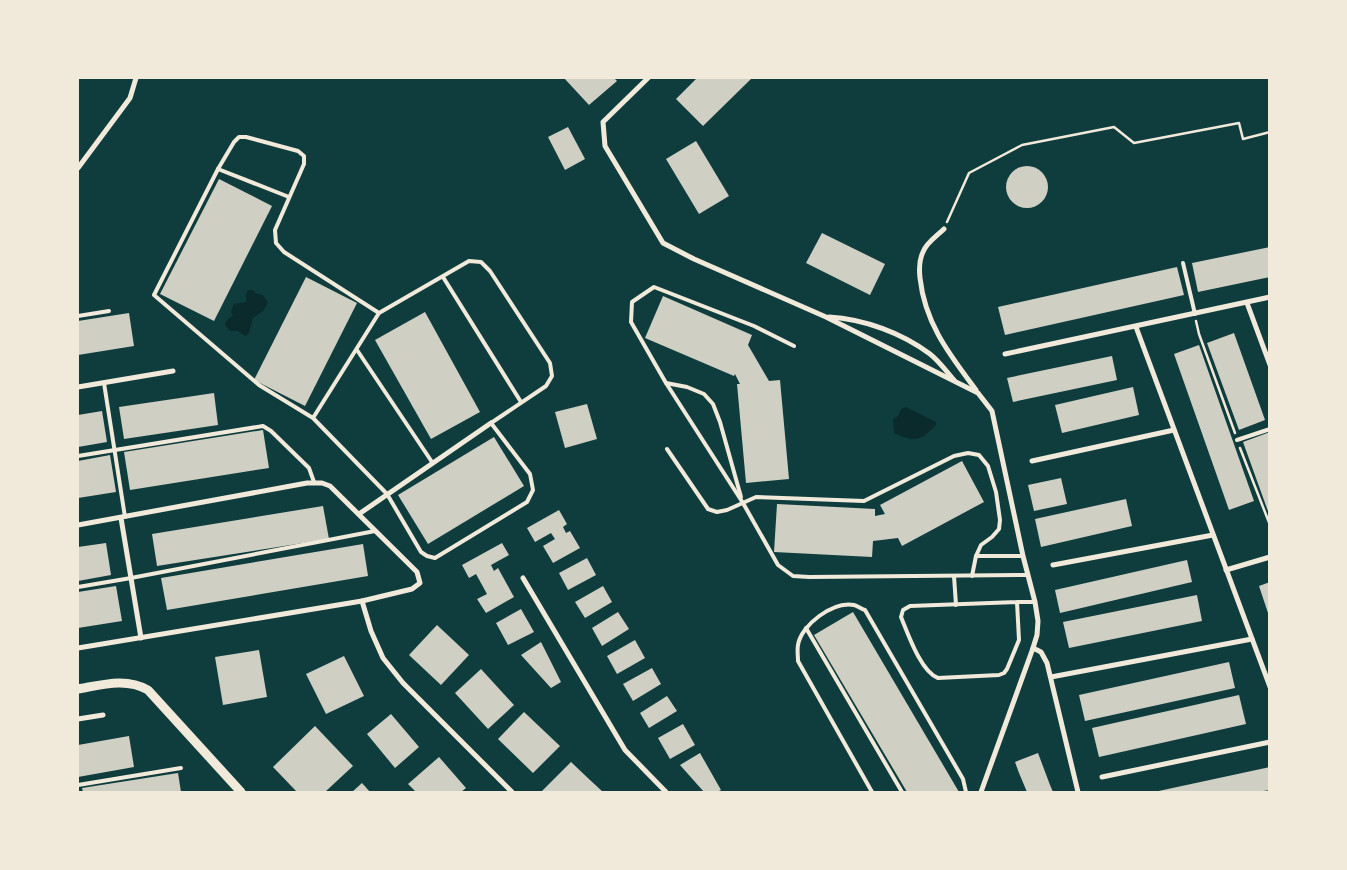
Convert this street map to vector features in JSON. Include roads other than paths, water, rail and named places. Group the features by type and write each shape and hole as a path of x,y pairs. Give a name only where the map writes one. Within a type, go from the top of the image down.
{"street":[{"path":"78,168 130,98 136,78"},
{"path":"648,78 603,122 605,146 663,243 694,259 826,317 978,393"},
{"path":"944,229 923,250 919,266 922,296 931,322 949,353 992,412 1038,621 1037,635 1033,648 981,792"},
{"path":"1005,354 1270,297"},
{"path":"1247,303 1270,365"},
{"path":"826,317 849,318 898,335 930,355 957,382"},
{"path":"1136,327 1270,687"},
{"path":"78,387 173,371"},
{"path":"360,514 491,422"},
{"path":"1032,460 1174,430"},
{"path":"78,525 314,482 330,486 360,514 417,572 420,583 412,589 362,601 78,648"},
{"path":"123,518 142,638"},
{"path":"1053,565 1213,534"},
{"path":"1226,570 1270,557"},
{"path":"523,578 625,750 666,792"},
{"path":"362,601 371,631 388,665 403,683 512,792"},
{"path":"1051,678 1252,639"},
{"path":"1033,648 1041,652 1047,663 1078,792"},
{"path":"78,689 121,682 140,685 151,694 241,792"},
{"path":"78,719 103,715"},
{"path":"1102,777 1270,742"}],"lane":[{"path":"313,418 379,314 469,262 481,262 490,271 550,363 552,376 546,386 491,422 530,474 533,490 527,502 435,558 421,552 387,494 313,418 259,385 154,295 218,169 238,137 246,137 298,151 304,156 304,164 275,230 276,243 284,252 379,314"},
{"path":"218,169 289,197"},
{"path":"1182,263 1195,314"},
{"path":"443,277 521,402"},
{"path":"794,346 754,326 654,286 632,302 631,322 666,383 743,503 778,565 793,576 1028,575"},
{"path":"78,316 109,311"},
{"path":"357,350 432,462"},
{"path":"104,383 123,518"},
{"path":"666,383 686,387 704,394 713,404 743,503"},
{"path":"78,456 263,426 271,431 310,468 314,482"},
{"path":"1237,440 1270,429"},
{"path":"666,449 708,509 716,512 727,510 756,497 864,501 954,456 968,453 979,455 988,466 996,492 1000,520 999,529 982,545 976,556 972,576"},
{"path":"78,587 376,531"},
{"path":"976,556 1023,556"},
{"path":"954,576 956,605"},
{"path":"1017,602 1019,640 1004,673 938,678 928,672 912,643 901,617 903,610 910,606 1017,602 1035,602"},
{"path":"872,792 798,661 798,645 806,628 817,617 836,607 853,605 865,610 963,779 966,792"},
{"path":"806,628 902,792"},
{"path":"78,785 181,768"}],"water":[{"path":"248,290 253,290 257,294 263,295 268,303 263,311 253,318 249,333 245,336 238,331 230,331 225,325 226,321 233,315 231,312 234,304 246,302"},
{"path":"906,407 936,422 936,425 925,435 916,439 906,438 894,433 893,419 898,416 901,409"}]}
